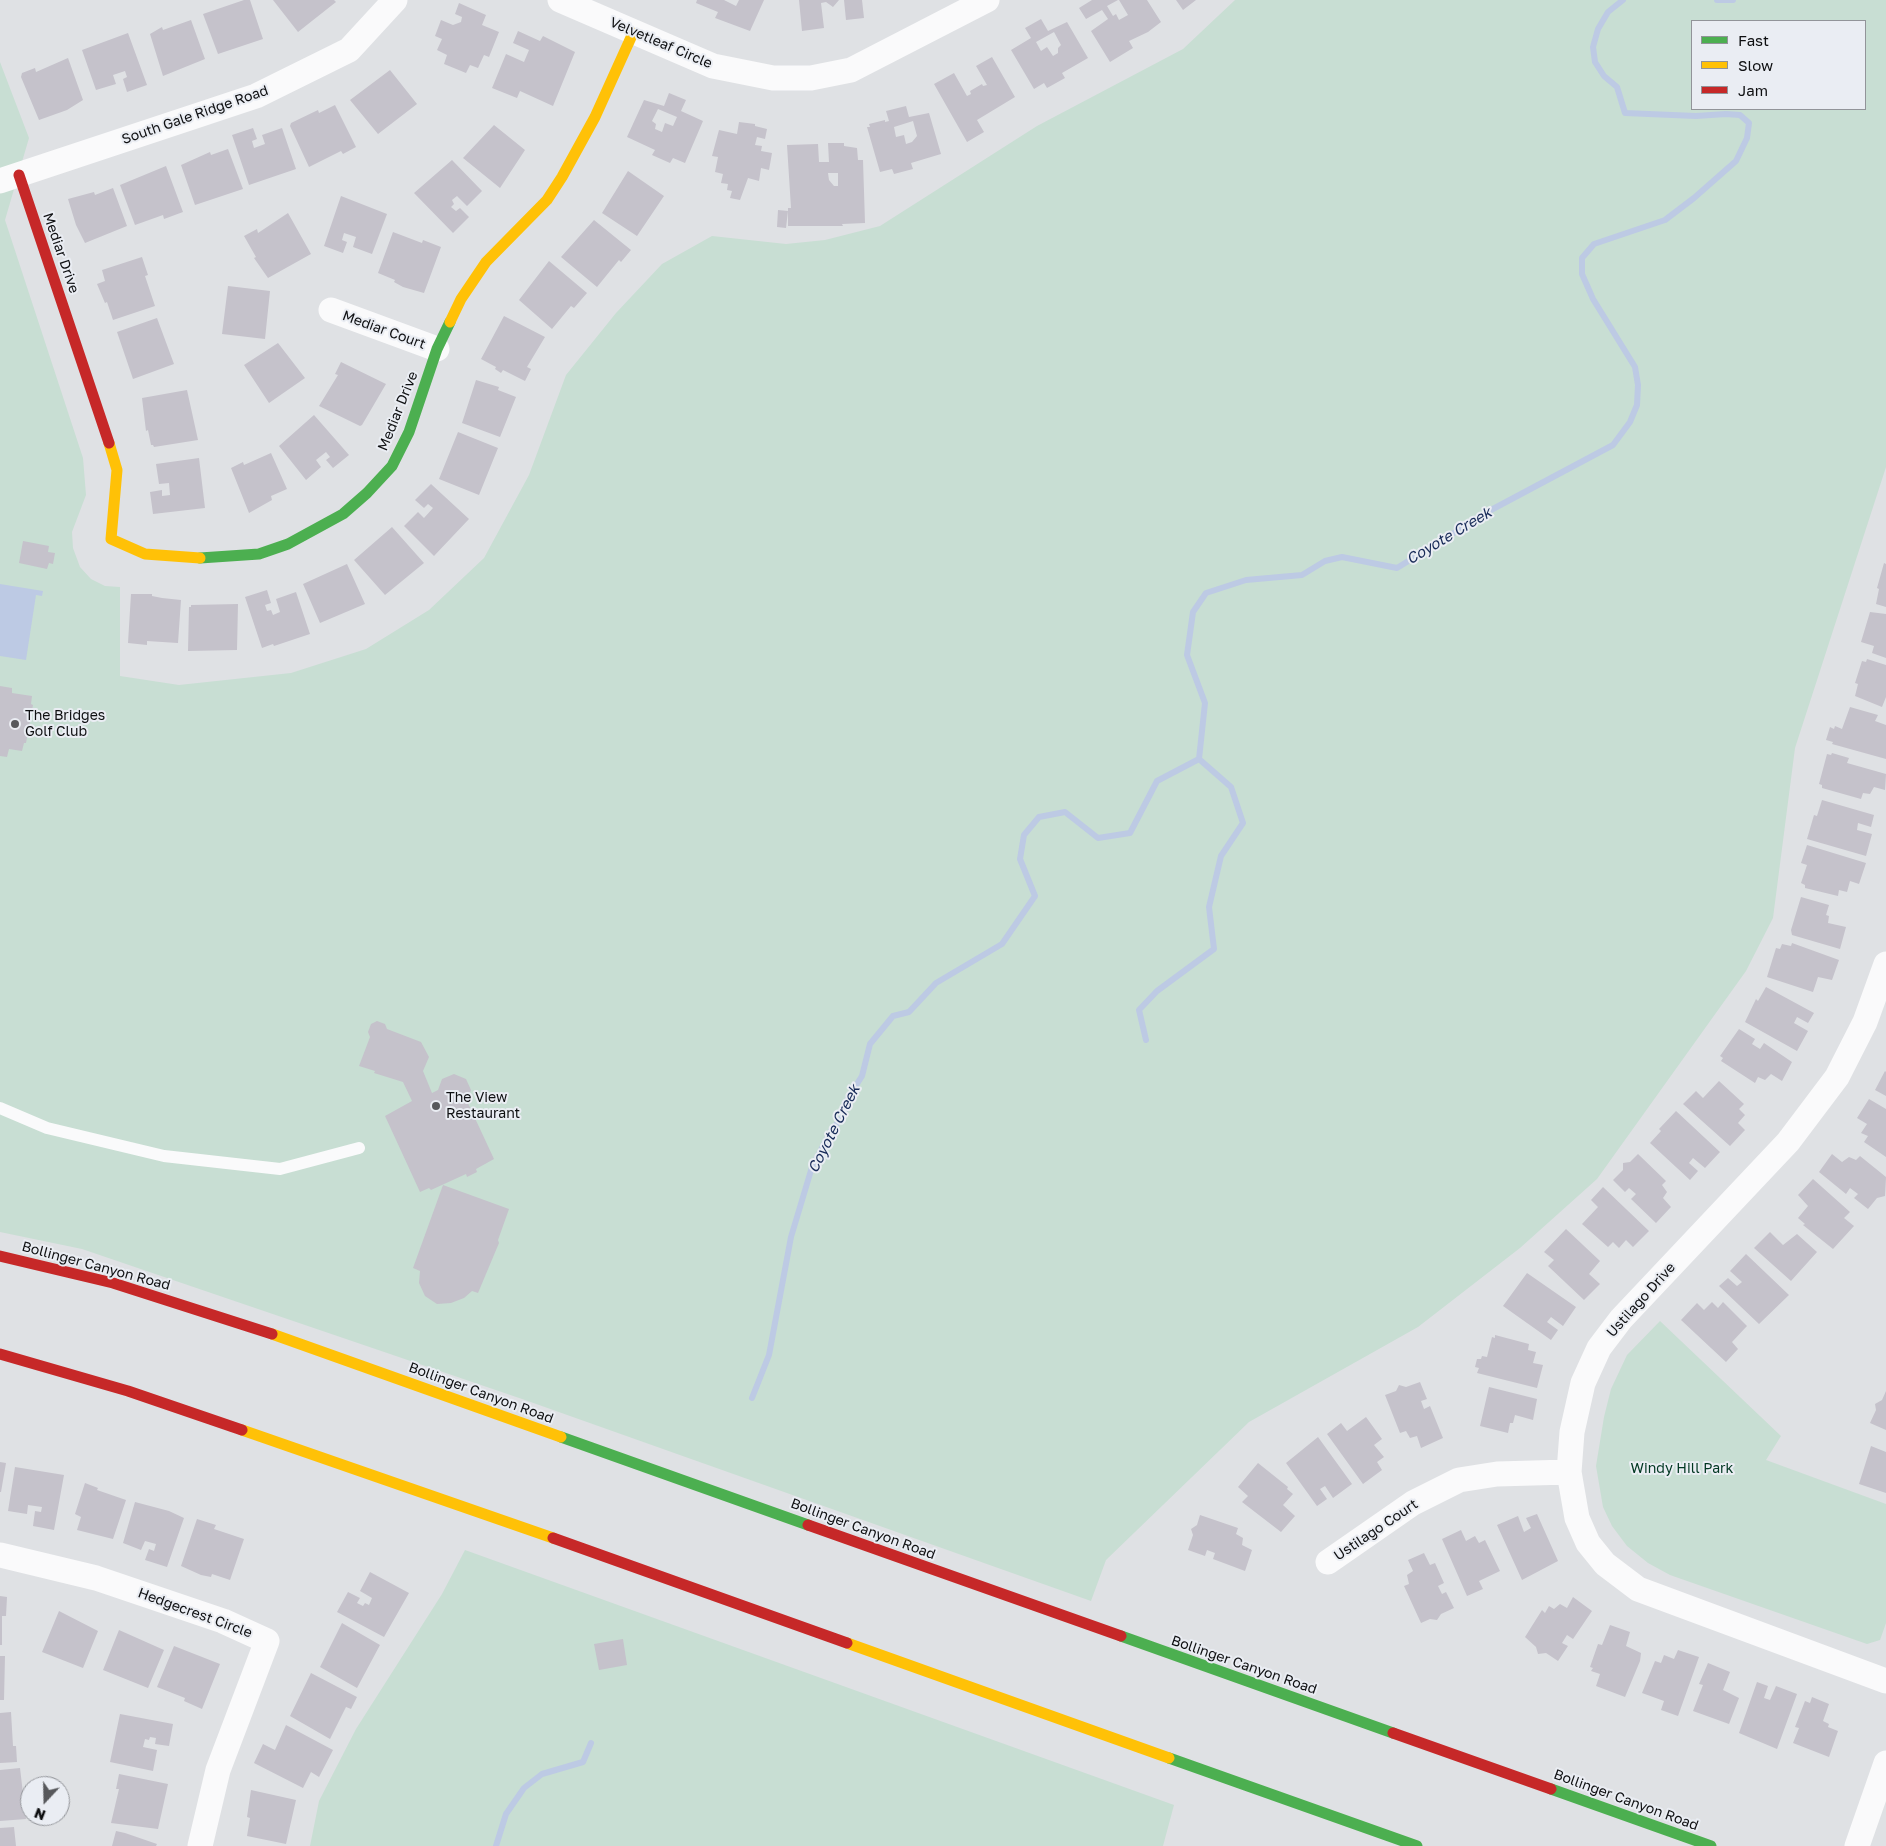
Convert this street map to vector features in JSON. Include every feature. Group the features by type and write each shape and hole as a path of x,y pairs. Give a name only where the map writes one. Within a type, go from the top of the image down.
{"main road":[{"name":"Mediar Drive","path":"9,178 99,407 117,470 111,539 146,554 179,558 221,558 259,554 297,540 343,514 367,493 392,466 409,432 437,349 461,299 486,262 547,200 595,117 633,32"},
{"name":"Bollinger Canyon Road","path":"0,1256 113,1283 246,1325 1710,1846"},
{"path":"0,1354 128,1390 347,1465 1416,1846"}],"street":[{"name":"South Gale Ridge Road","path":"9,178 256,96 349,50 395,0"},
{"name":"Velvetleaf Circle","path":"560,0 713,66 773,78 811,78 852,70 987,0"},
{"name":"Mediar Court","path":"332,310 437,349"},
{"name":"Ustilago Drive","path":"1886,964 1866,1022 1837,1077 1794,1135 1621,1319 1599,1348 1583,1383 1572,1432 1569,1472 1577,1518 1588,1543 1605,1564 1638,1589 1886,1681"},
{"name":"Ustilago Court","path":"1328,1562 1413,1503 1459,1480 1496,1474 1569,1472"},
{"name":"Hedgecrest Circle","path":"0,1555 96,1578 223,1620 268,1640 218,1770 200,1846"},
{"path":"1857,1846 1886,1763"}],"lane":[{"path":"0,1108 47,1128 164,1156 270,1168 280,1169 359,1148"}],"green space":[{"name":"The Bridges Golf Club","path":"1235,0 1886,0 1886,467 1795,748 1773,918 1746,971 1597,1179 1520,1248 1418,1327 1249,1422 1106,1560 1091,1601 525,1400 82,1249 0,1232 0,62 29,138 5,220 83,458 86,495 72,532 73,548 80,567 91,579 105,586 120,587 120,676 179,685 291,673 366,649 429,610 484,558 529,475 566,375 616,313 662,264 712,236 786,244 825,240 880,226 1037,126 1183,49"},
{"name":"Windy Hill Park","path":"1660,1321 1781,1436 1766,1460 1886,1504 1886,1623 1880,1640 1867,1644 1670,1575 1648,1563 1627,1546 1612,1526 1603,1507 1596,1466 1604,1417 1611,1389 1627,1355"},
{"path":"465,1550 1174,1805 1163,1846 310,1846 319,1801 356,1729 442,1594"}],"water":[{"path":"0,584 43,591 42,596 36,595 26,660 0,656"}],"building":[{"path":"244,0 250,0 263,39 218,54 203,14"},
{"path":"273,0 334,0 336,2 298,32"},
{"path":"697,0 724,0 736,6 739,0 764,0 750,31 715,18 718,12 696,3"},
{"path":"799,0 839,0 833,7 826,2 821,3 824,28 802,31"},
{"path":"844,0 862,0 864,18 846,20"},
{"path":"1092,0 1118,0 1107,6 1113,16 1116,14 1119,20 1128,15 1119,0 1147,0 1161,22 1148,32 1129,41 1133,48 1110,62 1091,31 1108,19 1102,10 1086,19 1079,8"},
{"path":"1176,0 1196,0 1183,10"},
{"path":"459,3 486,15 482,25 499,32 489,57 484,55 478,68 470,65 466,73 444,64 447,55 437,50 442,39 435,36 441,20 453,25 461,22 462,17 455,14"},
{"path":"1041,19 1048,31 1067,22 1088,58 1062,73 1065,78 1047,88 1044,83 1034,89 1011,50 1031,38 1025,28","holes":["1054,32 1061,45 1058,48 1058,53 1053,56 1047,47 1041,51 1036,42"]},
{"path":"191,20 205,59 163,76 150,34 162,27 163,30"},
{"path":"518,31 540,41 543,36 575,52 553,106 520,91 517,98 492,88 506,54 524,62 529,50 513,43"},
{"path":"128,33 147,85 127,92 123,79 127,77 125,71 113,75 116,84 96,90 82,50"},
{"path":"992,57 1015,97 977,120 984,132 967,142 934,84 954,73 967,96 971,94 970,91 982,84 983,86 987,85 976,66"},
{"path":"68,58 83,100 67,110 39,120 21,77 22,73 35,68 36,72"},
{"path":"390,70 417,104 378,134 350,100"},
{"path":"669,93 686,100 681,111 703,121 685,163 673,158 670,163 652,155 655,150 627,137 644,100 664,106","holes":["658,109 677,117 673,126 665,123 662,132 655,129 656,124 652,121"]},
{"path":"335,105 356,147 343,154 341,151 309,167 290,126 291,123 318,110 319,113"},
{"path":"906,106 909,117 929,113 941,154 911,163 913,169 894,174 892,169 880,172 867,127 870,127 869,124 885,120 885,122 889,121 886,111","holes":["913,121 917,136 912,142 906,144 904,135 896,137 894,127"]},
{"path":"739,122 755,124 755,126 767,129 765,139 757,137 755,145 762,146 761,151 772,153 769,170 761,168 759,181 748,178 740,200 730,198 732,191 727,190 728,184 721,183 723,174 715,172 718,157 712,156 719,130 737,134"},
{"path":"494,125 525,150 500,188 463,158"},
{"path":"253,128 257,139 252,141 254,148 265,144 262,135 282,128 296,169 249,185 232,135"},
{"path":"828,143 844,143 844,146 857,148 858,160 863,160 865,223 842,224 843,226 788,226 788,208 791,208 787,145 818,144 819,162 829,162","holes":["828,173 838,173 838,186 834,186 829,180"]},
{"path":"228,149 243,189 195,205 181,165 210,152 211,155"},
{"path":"452,160 482,191 467,206 457,196 452,200 454,204 451,207 456,211 460,208 469,217 453,233 414,193"},
{"path":"166,166 183,212 164,219 163,215 135,225 120,185"},
{"path":"628,171 664,196 637,236 602,213"},
{"path":"113,188 127,226 85,243 76,225 68,199 94,192 95,195"},
{"path":"341,196 387,214 372,254 353,247 356,237 344,233 342,240 347,242 343,253 324,246"},
{"path":"778,210 788,211 786,228 777,227"},
{"path":"288,213 311,254 268,278 254,258 256,257 244,236 257,229 258,233"},
{"path":"594,220 631,250 621,262 619,260 597,287 561,257"},
{"path":"393,232 422,243 423,240 441,247 424,293 403,287 394,282 395,280 378,273"},
{"path":"142,257 148,275 145,276 155,306 113,320 107,302 105,303 97,284 105,281 102,270"},
{"path":"549,261 587,293 574,308 571,306 552,329 519,300"},
{"path":"228,286 270,291 265,339 222,334"},
{"path":"504,316 545,337 527,367 531,369 525,381 503,370 501,373 495,369 496,367 481,359"},
{"path":"157,318 174,364 133,379 117,332"},
{"path":"278,343 305,378 269,403 244,365"},
{"path":"341,362 386,384 360,426 319,406 338,375 335,374"},
{"path":"476,380 499,387 498,390 516,397 500,437 462,423"},
{"path":"187,390 198,440 154,447 151,445 148,430 146,431 142,398"},
{"path":"314,415 349,455 333,468 326,460 330,457 326,452 316,460 321,467 306,480 279,446"},
{"path":"458,432 498,448 479,495 439,479"},
{"path":"271,453 287,489 271,496 272,500 249,513 231,468 243,462 244,465"},
{"path":"199,458 205,508 153,514 150,492 162,490 162,496 170,495 169,483 159,484 156,464"},
{"path":"431,484 469,519 434,556 404,526 418,512 424,518 433,508 428,504 424,508 415,500"},
{"path":"392,527 424,563 385,595 354,560"},
{"path":"23,541 49,546 48,552 55,553 53,564 49,563 47,569 19,563"},
{"path":"1884,563 1886,564 1886,607 1876,604 1879,589 1877,588"},
{"path":"347,564 365,604 320,623 303,584"},
{"path":"267,590 271,603 265,605 267,611 271,610 273,615 280,612 276,599 296,592 310,634 262,648 245,597"},
{"path":"131,594 152,594 152,596 181,600 178,643 147,641 147,645 128,643"},
{"path":"238,604 237,650 188,651 189,607 191,605"},
{"path":"1870,612 1886,614 1886,658 1872,653 1874,646 1861,642"},
{"path":"1867,659 1886,665 1886,697 1882,707 1855,696 1858,684 1855,683 1862,661 1866,662"},
{"name":"The Bridges Golf Club","path":"0,686 12,688 12,693 32,696 31,704 33,705 26,743 24,743 22,751 9,749 7,757 0,756"},
{"path":"1850,707 1878,715 1875,721 1886,725 1886,759 1832,744 1833,742 1826,740 1830,727 1834,729 1835,726 1842,729"},
{"path":"1832,753 1849,758 1847,763 1886,774 1885,790 1874,787 1870,794 1863,793 1861,799 1822,788 1822,785 1819,784 1827,754 1831,755"},
{"path":"1822,800 1874,815 1871,827 1858,823 1857,830 1872,834 1866,856 1807,839 1814,815 1817,816"},
{"path":"1807,845 1866,863 1859,884 1850,881 1847,892 1839,890 1838,896 1805,888 1805,885 1801,883 1807,865 1801,863"},
{"path":"1801,897 1829,905 1826,915 1829,916 1828,923 1846,927 1840,949 1792,935 1791,930"},
{"path":"1792,943 1839,960 1832,980 1818,977 1813,992 1767,977 1776,948 1780,949 1782,944 1791,946"},
{"path":"1766,987 1814,1013 1808,1023 1797,1017 1794,1023 1808,1031 1797,1051 1745,1022 1756,999 1758,1001"},
{"name":"The View Restaurant","path":"377,1021 385,1024 387,1029 421,1042 429,1057 423,1071 432,1093 438,1090 442,1079 454,1074 466,1079 471,1090 467,1101 494,1159 476,1169 477,1172 467,1177 466,1174 431,1190 429,1188 420,1192 385,1116 412,1101 403,1082 359,1066 370,1037 368,1032 371,1024"},
{"path":"1739,1029 1755,1039 1752,1044 1760,1049 1764,1043 1792,1062 1782,1081 1771,1074 1765,1080 1758,1077 1755,1083 1721,1061 1723,1058 1720,1056"},
{"path":"1886,1072 1886,1096 1875,1090"},
{"path":"1719,1081 1744,1104 1739,1109 1745,1115 1738,1123 1745,1130 1730,1146 1683,1104 1696,1091 1703,1098"},
{"path":"1869,1099 1886,1109 1886,1157 1864,1142 1868,1136 1861,1133 1867,1124 1857,1118"},
{"path":"1676,1111 1720,1152 1705,1168 1693,1158 1689,1163 1698,1171 1690,1180 1650,1143 1661,1131 1659,1129"},
{"path":"1638,1154 1666,1181 1662,1185 1667,1192 1663,1198 1671,1207 1656,1223 1631,1199 1636,1194 1629,1188 1625,1192 1613,1180 1623,1170 1623,1163 1630,1162"},
{"path":"1832,1154 1842,1162 1849,1157 1856,1160 1860,1156 1886,1177 1885,1196 1877,1198 1868,1209 1854,1198 1858,1194 1850,1188 1846,1194 1819,1172"},
{"path":"1813,1179 1850,1212 1844,1218 1854,1226 1833,1249 1803,1225 1805,1224 1798,1218 1808,1206 1798,1195"},
{"path":"443,1185 509,1209 498,1240 499,1243 478,1293 472,1291 464,1298 451,1303 437,1304 425,1296 419,1283 420,1271 413,1268"},
{"path":"1603,1187 1649,1231 1633,1247 1626,1240 1619,1248 1613,1242 1608,1247 1582,1224 1598,1207 1591,1200"},
{"path":"1566,1229 1600,1261 1589,1274 1600,1284 1584,1300 1548,1266 1554,1260 1544,1252"},
{"path":"1770,1232 1783,1245 1797,1234 1817,1252 1791,1281 1754,1248"},
{"path":"1746,1254 1789,1295 1759,1324 1719,1286 1728,1278 1737,1286 1742,1282 1730,1271"},
{"path":"1527,1273 1576,1307 1563,1326 1551,1317 1547,1322 1558,1330 1551,1340 1503,1306"},
{"path":"1712,1302 1718,1308 1723,1302 1747,1326 1732,1342 1738,1349 1726,1362 1681,1320 1697,1303 1704,1310"},
{"path":"1495,1335 1529,1344 1528,1350 1536,1352 1533,1363 1543,1365 1537,1388 1477,1373 1479,1368 1475,1367 1477,1359 1481,1359 1482,1356 1487,1357 1492,1337 1495,1338"},
{"path":"1420,1382 1427,1399 1421,1401 1424,1409 1430,1406 1443,1438 1421,1448 1417,1436 1410,1438 1406,1431 1400,1433 1385,1395 1396,1391 1399,1385 1406,1387"},
{"path":"1489,1387 1537,1399 1533,1420 1515,1415 1513,1423 1510,1423 1508,1433 1480,1426"},
{"path":"1886,1391 1886,1430 1870,1423 1876,1410 1875,1404 1882,1400"},
{"path":"1366,1417 1382,1439 1374,1445 1384,1457 1377,1462 1382,1470 1363,1484 1327,1434 1341,1423 1347,1431"},
{"path":"1318,1437 1352,1484 1333,1498 1325,1486 1320,1489 1327,1499 1317,1506 1286,1463"},
{"path":"1871,1446 1886,1452 1886,1493 1859,1484"},
{"path":"0,1462 6,1463 1,1492 0,1492"},
{"path":"1258,1463 1288,1487 1287,1489 1293,1494 1283,1505 1295,1516 1281,1532 1242,1502 1248,1496 1238,1487"},
{"path":"15,1467 64,1475 54,1530 33,1526 35,1511 41,1512 42,1507 28,1505 27,1514 8,1511"},
{"path":"85,1483 98,1488 97,1490 126,1500 113,1539 77,1530 81,1517 75,1514"},
{"path":"135,1502 169,1511 184,1518 167,1567 145,1560 149,1549 154,1551 156,1544 145,1541 141,1550 123,1543"},
{"path":"1537,1514 1558,1561 1522,1580 1497,1525 1518,1516 1524,1532 1531,1528 1526,1518"},
{"path":"1200,1515 1238,1528 1236,1534 1243,1538 1242,1545 1252,1550 1245,1571 1213,1559 1215,1553 1207,1550 1205,1556 1188,1550 1193,1535 1191,1529 1197,1525"},
{"path":"197,1519 216,1525 214,1529 244,1539 230,1580 212,1574 211,1577 201,1575 181,1566"},
{"path":"1461,1530 1466,1541 1475,1536 1479,1543 1485,1540 1500,1571 1479,1581 1483,1589 1467,1596 1442,1539"},
{"path":"1424,1553 1430,1565 1435,1563 1444,1583 1438,1586 1442,1594 1446,1592 1454,1608 1441,1614 1437,1620 1430,1619 1421,1623 1404,1586 1409,1584 1407,1575 1413,1571 1408,1560"},
{"path":"370,1572 409,1593 384,1637 337,1612 348,1592 360,1598 357,1603 363,1606 365,1603 369,1605 372,1598 360,1591"},
{"path":"0,1596 7,1597 6,1616 2,1616 2,1645 0,1645"},
{"path":"1573,1597 1592,1611 1573,1639 1567,1635 1562,1643 1568,1646 1558,1661 1546,1653 1538,1654 1536,1647 1525,1637 1542,1610 1545,1613 1549,1606 1554,1609 1560,1604 1567,1608"},
{"path":"59,1611 98,1631 83,1668 42,1652"},
{"path":"342,1623 380,1645 357,1688 320,1667"},
{"path":"1610,1625 1630,1632 1626,1646 1641,1653 1640,1661 1625,1697 1596,1686 1600,1674 1591,1671 1593,1668 1590,1667 1598,1644 1602,1645"},
{"path":"119,1630 164,1650 148,1688 103,1670"},
{"path":"623,1639 627,1665 599,1670 594,1644"},
{"path":"174,1646 220,1664 202,1709 184,1701 185,1698 157,1687"},
{"path":"1678,1650 1699,1657 1678,1716 1661,1710 1664,1701 1642,1693 1655,1661 1661,1663 1664,1655 1674,1659"},
{"path":"0,1656 5,1656 4,1700 0,1700"},
{"path":"1708,1663 1730,1672 1723,1690 1739,1698 1729,1724 1693,1711 1703,1685 1699,1684"},
{"path":"311,1673 357,1697 351,1709 346,1707 330,1739 290,1716"},
{"path":"1757,1682 1768,1686 1764,1698 1770,1700 1776,1686 1797,1694 1777,1749 1739,1733"},
{"path":"1812,1697 1829,1704 1823,1721 1829,1724 1828,1727 1838,1731 1829,1757 1793,1743 1799,1728 1795,1727 1805,1701 1810,1703"},
{"path":"11,1712 13,1746 16,1746 17,1762 0,1763 0,1713"},
{"path":"120,1714 173,1724 169,1746 155,1744 156,1738 150,1737 149,1740 145,1739 143,1747 157,1750 153,1771 110,1762"},
{"path":"286,1725 333,1750 319,1777 311,1772 303,1788 254,1763 263,1744 275,1750"},
{"path":"20,1768 20,1819 0,1821 0,1770"},
{"path":"119,1774 168,1784 158,1829 111,1823 119,1789 116,1789"},
{"path":"251,1790 296,1800 286,1844 247,1836 250,1818 247,1817"},
{"path":"14,1827 16,1846 0,1846 0,1828"},
{"path":"116,1831 157,1844 156,1846 112,1846"}],"waterway":[{"name":"Coyote Creek","path":"1199,759 1205,703 1187,655 1193,612 1206,593 1246,580 1302,575 1325,561 1342,557 1397,568 1491,510 1613,445 1630,422 1637,405 1638,385 1635,367 1593,299 1582,274 1582,258 1594,244 1665,220 1694,198 1736,161 1747,138 1749,123 1740,115 1696,116 1625,113 1617,87 1604,76 1595,62 1593,47 1598,29 1608,12 1623,0"},
{"name":"Coyote Creek","path":"1717,0 1733,0"},
{"path":"1146,1040 1139,1010 1157,991 1214,949 1209,907 1221,856 1243,823 1231,787 1199,759"},
{"name":"Coyote Creek","path":"752,1398 769,1355 791,1237 812,1167 832,1129 843,1117 848,1098 862,1076 870,1044 893,1016 909,1012 936,983 1002,944 1035,896 1020,859 1024,835 1039,817 1065,812 1098,838 1130,833 1157,781 1199,759"},
{"name":"Coyote Creek","path":"496,1846 506,1814 524,1788 542,1774 583,1762 591,1743"}],"traffic: fast":[{"path":"200,558 259,554 288,544 343,514 367,493 392,466 409,432 437,349 450,322"},
{"path":"561,1437 808,1525"},
{"path":"1121,1636 1393,1733"},
{"path":"1169,1758 1417,1846"},
{"path":"1551,1789 1711,1846"}],"traffic: slow":[{"path":"450,322 461,299 486,262 547,200 562,177 595,117 633,33"},
{"path":"109,443 117,470 111,539 145,554 200,558"},
{"path":"272,1334 561,1437"},
{"path":"242,1430 553,1538"},
{"path":"847,1643 1169,1758"}],"traffic: jam":[{"path":"19,175 109,443"},
{"path":"0,1256 113,1283 272,1334"},
{"path":"0,1354 128,1391 242,1430"},
{"path":"808,1525 1121,1636"},
{"path":"553,1538 847,1643"},
{"path":"1393,1733 1551,1789"}],"place":[{"name":"The Bridges Golf Club","path":"15,724"},
{"name":"The View Restaurant","path":"436,1106"}]}
